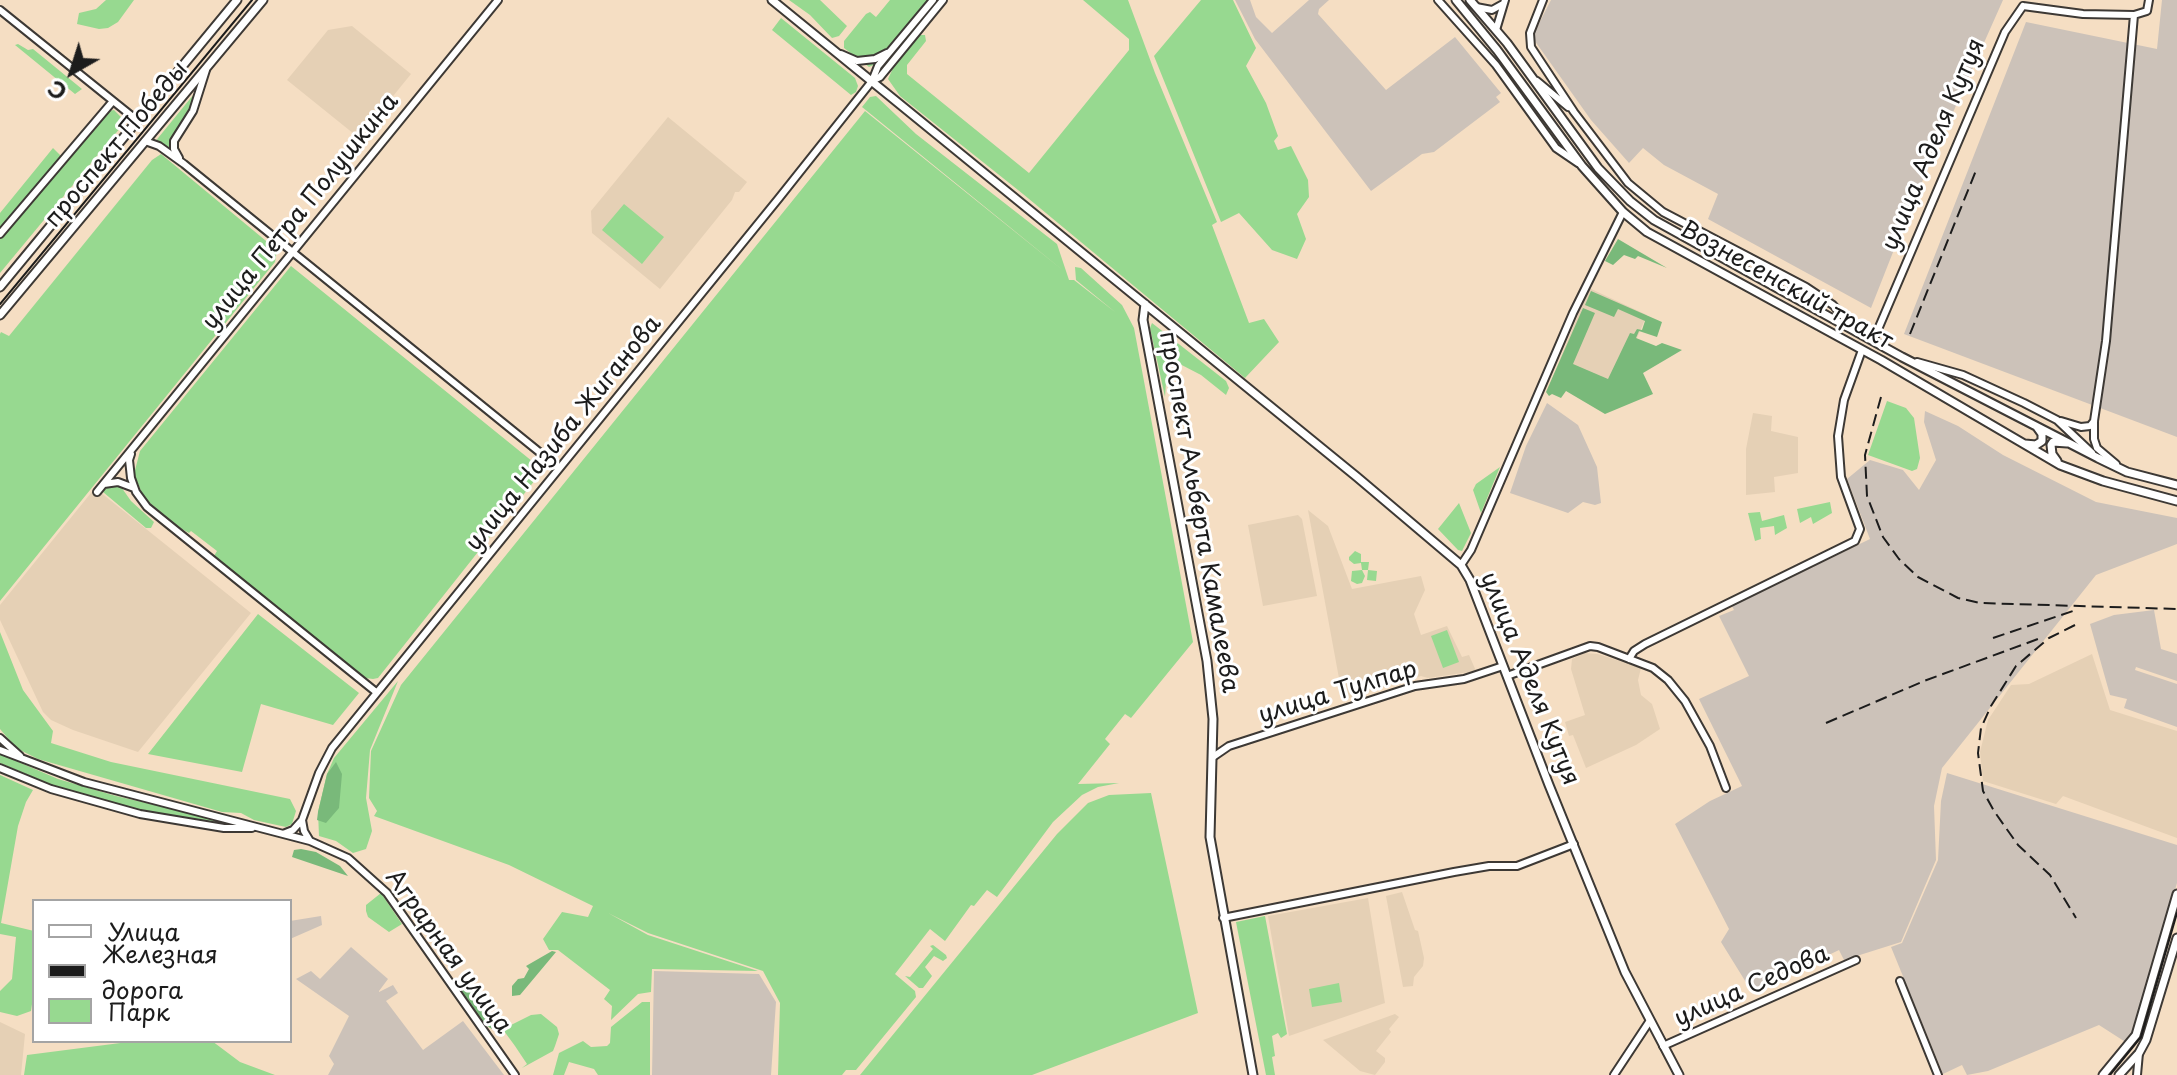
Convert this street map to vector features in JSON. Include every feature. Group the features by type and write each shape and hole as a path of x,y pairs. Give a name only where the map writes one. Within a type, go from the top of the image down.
{"main road":[{"name":"проспект Победы","path":"0,287 237,0"},
{"name":"проспект Победы","path":"0,315 263,0"},
{"name":"проспект Альберта Камалеева","path":"772,0 1145,304 1143,320 1207,661 1213,735 1210,837 1253,1075"},
{"name":"Вознесенский тракт","path":"1456,0 1497,50 1582,166 1623,212 1647,232 1862,350 2060,465 2103,481 2177,501"},
{"name":"Вознесенский тракт","path":"1474,3 1584,151 1630,201 1654,220 1857,333 2098,458 2127,472 2177,485"},
{"path":"1145,304 1461,565"},
{"path":"2022,444 2036,445 2043,438 2039,429 2025,419"},
{"path":"2060,465 2052,454 2051,445 2061,442 2073,444"},
{"name":"улица Аделя Кутуя","path":"1461,565 1470,580 1613,944 1649,1022 1679,1075"},
{"path":"2103,1075 2136,1035 2177,894"},
{"path":"2119,1075 2139,1053 2151,1028 2177,938"}],"street":[{"name":"улица Петра Полушкина","path":"97,492 498,0"},
{"path":"872,81 874,72 933,0"},
{"path":"872,81 880,77 943,0"},
{"path":"1438,0 1496,65 1556,148 1582,166"},
{"path":"1543,0 1529,40 1536,56 1604,154 1640,195 1663,212 1806,287 1833,305 1857,333"},
{"path":"2127,472 2097,448 2094,421 2106,341 2134,15 2147,11 2149,0"},
{"path":"1474,3 1492,10 1504,1"},
{"path":"1496,30 1504,1"},
{"name":"улица Аделя Кутуя","path":"1873,341 2005,32 2021,3 2083,14 2134,15"},
{"path":"0,10 138,121"},
{"path":"832,49 857,61 875,59 890,52"},
{"path":"184,164 174,149 174,141 193,111 206,70"},
{"path":"1531,76 1574,112"},
{"name":"улица Назиба Жиганова","path":"302,820 326,759 376,692 872,81"},
{"path":"0,234 113,101"},
{"path":"145,141 159,146 184,164 559,468"},
{"name":"улица Аделя Кутуя","path":"1461,565 1471,550 1573,313 1623,212"},
{"path":"1629,659 1634,651 1645,644 1855,541 1860,529 1843,485 1838,436 1844,400 1862,350"},
{"path":"1902,357 1963,375 2057,420 2081,427 2090,426 2094,421"},
{"path":"2057,420 2098,458"},
{"path":"133,448 129,460 134,488 147,507 376,692"},
{"path":"104,484 118,482 134,488"},
{"path":"1507,676 1590,646 1653,668 1668,680 1685,701 1710,746 1726,788"},
{"name":"улица Тулпар","path":"1213,757 1229,746 1419,684 1464,679 1503,666"},
{"path":"1213,735 1229,746"},
{"path":"0,738 26,761"},
{"name":"Аграрная улица","path":"0,750 84,782 310,841 348,858 378,882 405,916 515,1075"},
{"name":"Аграрная улица","path":"0,768 51,789 122,810 224,828 255,828"},
{"path":"224,828 230,823 226,818"},
{"path":"283,834 293,830 302,820"},
{"path":"302,820 310,841"},
{"path":"1223,918 1457,871 1489,866 1519,866 1574,844"},
{"name":"улица Седова","path":"1663,1046 1856,960"},
{"path":"1900,981 1938,1075"},
{"name":"улица Седова","path":"1614,1075 1649,1022"},
{"path":"2137,1075 2139,1053"}],"shaded area":[{"path":"1235,0 1250,0 1256,17 1272,33 1309,0 1329,0 1318,14 1386,90 1455,37 1501,93 1496,97 1500,102 1434,152 1422,154 1371,191 1255,39"},
{"path":"1551,0 2003,0 1910,209 1871,308 1708,219 1718,194 1664,165 1643,148 1629,163 1591,120 1532,37"},
{"path":"2162,0 2177,0 2177,437 1904,334 2026,22 2157,49"},
{"path":"352,26 411,74 359,138 287,80 328,30"},
{"path":"668,117 747,182 739,192 735,192 732,200 660,289 592,233 591,211"},
{"path":"1589,288 1647,315 1611,397 1584,394 1552,379"},
{"path":"1547,403 1578,425 1597,467 1601,503 1583,502 1568,513 1510,493 1526,446"},
{"path":"1925,411 2096,502 2177,518 2177,544 2096,575 1942,768 1934,806 1936,860 1901,942 1844,960 1839,950 1752,992 1721,942 1729,929 1675,824 1710,801 1742,786 1699,699 1749,676 1719,616 1734,610 1732,606 1870,539 1847,479 1870,460 1903,470 1919,490 1936,460 1924,422"},
{"path":"1753,413 1772,416 1771,431 1798,437 1798,473 1774,477 1775,492 1746,495 1746,449"},
{"path":"95,488 251,613 138,752 51,720 43,712 0,620 0,605"},
{"path":"1308,510 1328,526 1352,589 1421,576 1425,590 1414,614 1421,635 1447,626 1462,657 1469,655 1476,671 1428,678 1421,676 1343,700"},
{"path":"1298,515 1302,519 1317,596 1263,606 1248,525"},
{"path":"2154,610 2161,649 2177,654 2177,681 2136,667 2135,670 2177,684 2177,727 2124,708 2127,699 2110,695 2090,624 2114,615"},
{"path":"1585,653 1641,668 1638,680 1641,695 1652,704 1660,729 1636,745 1586,768 1565,722 1585,715 1571,669 1572,659"},
{"path":"2092,654 2110,710 2177,731 2177,838 2063,796 2056,804 1983,781 1980,752 1988,720 2011,685 2029,684"},
{"path":"1947,773 2177,845 2177,883 2133,1034 2127,1043 2099,1025 1988,1071 1967,1075 1962,1065 1943,1074 1891,947 1902,943 1938,860 1941,801"},
{"path":"1402,892 1418,931 1424,958 1413,986 1403,987 1386,896"},
{"path":"1368,898 1385,1003 1289,1036 1268,916"},
{"path":"321,916 322,925 292,938 292,921"},
{"path":"351,947 388,979 379,992 393,985 398,993 386,1001 423,1050 463,1021 504,1075 328,1075 334,1064 329,1056 349,1016 296,979 311,971 320,979"},
{"path":"654,971 759,974 776,1002 771,1075 652,1075"},
{"path":"1395,1014 1399,1017 1376,1051 1385,1058 1385,1062 1375,1075 1360,1071 1323,1040"},
{"path":"0,1022 25,1034 21,1075 0,1075"}],"green space":[{"path":"106,0 134,0 118,22 108,28 77,24 79,13 96,9"},
{"path":"789,0 820,0 847,26 839,36 832,38 810,15"},
{"path":"890,0 930,0 889,47 880,62 869,67 844,48 844,41 866,14 870,12 876,17"},
{"path":"1083,0 1128,0 1217,222 1212,225 1249,323 1264,319 1279,342 1245,378 900,96 888,79 895,64 920,35 925,35 926,41 907,65 907,74 1029,173 1129,50 1129,39"},
{"path":"1201,0 1233,0 1256,48 1246,66 1266,103 1278,136 1274,141 1278,150 1291,146 1308,180 1309,197 1297,214 1306,239 1297,259 1272,250 1239,213 1221,222 1154,56"},
{"path":"781,18 855,78 858,86 856,92 851,95 772,30"},
{"path":"15,45 28,50 33,49 82,89 75,94"},
{"path":"194,94 194,106 173,138 174,155 154,143"},
{"path":"876,96 916,134 1057,244 1069,280 1074,280 1115,312 1076,280 1075,267 1081,268 1122,305 1134,328 1193,642 1131,718 1125,714 1105,739 1110,744 1078,784 1119,783 1098,787 1082,795 1053,822 997,897 987,890 974,906 971,905 945,941 930,929 895,974 915,991 916,997 856,1070 846,1070 842,1075 778,1075 780,1003 763,971 648,933 608,913 648,935 758,971 652,969 651,992 638,994 611,1020 612,1006 604,999 610,990 558,950 549,950 543,939 562,912 588,917 593,906 509,865 374,816 377,811 369,798 371,751 401,685 865,111 1065,272 862,107 870,97"},
{"path":"114,110 124,120 121,127 0,273 0,239 109,111"},
{"path":"53,148 61,156 0,229 0,213"},
{"path":"161,154 277,250 275,262 0,601 0,334 9,336 152,160"},
{"path":"624,204 664,237 642,264 602,230"},
{"path":"1618,239 1667,268 1638,256 1635,259 1624,255 1613,265 1605,261"},
{"path":"291,266 543,470 378,678 365,678 214,556 217,551 191,531 189,533 180,528 151,504 143,496 134,474 140,451"},
{"path":"1591,291 1662,322 1657,337 1639,331 1636,338 1656,346 1662,343 1682,350 1643,373 1653,394 1605,414 1566,391 1561,398 1552,394 1549,396 1546,392 1583,308 1595,313 1573,364 1608,379 1630,333 1642,330 1645,321 1618,309 1614,317 1585,305"},
{"path":"1152,323 1226,381 1229,388 1226,395 1201,375 1174,361 1167,368 1165,397 1150,328"},
{"path":"1887,401 1906,408 1914,418 1920,458 1917,469 1912,471 1868,455"},
{"path":"1500,467 1481,513 1473,490 1476,484"},
{"path":"119,484 131,501 154,522 151,528 146,528 103,492 107,485"},
{"path":"1830,502 1832,513 1813,524 1811,517 1800,523 1797,509"},
{"path":"1459,503 1471,533 1462,551 1438,529"},
{"path":"1760,512 1762,521 1784,515 1787,528 1775,535 1774,526 1760,528 1761,539 1755,541 1748,513"},
{"path":"1355,551 1361,554 1361,562 1369,562 1368,570 1362,570 1361,563 1354,564 1349,560"},
{"path":"1362,570 1365,576 1362,583 1351,581 1352,571"},
{"path":"1368,570 1377,571 1376,581 1367,580"},
{"path":"258,614 359,693 333,725 261,704 242,772 148,754"},
{"path":"1447,630 1459,662 1443,668 1431,636"},
{"path":"0,632 23,690 53,731 51,743 111,762 290,799 296,811 292,824 286,827 254,820 241,813 222,812 38,759 16,748 0,729"},
{"path":"398,681 370,750 366,798 372,831 366,849 353,853 336,841 319,836 318,812 327,774 334,758"},
{"path":"0,754 58,779 225,821 223,826 121,806 62,789 0,763"},
{"path":"336,762 342,774 339,808 326,823 317,820 318,812 327,774"},
{"path":"0,775 33,790 18,826 1,923 32,931 31,1011 17,1016 0,1012 0,991 12,979 16,937 0,934"},
{"path":"1151,793 1198,1013 1032,1075 860,1075 1057,834 1088,803 1109,795"},
{"path":"294,850 316,852 340,866 348,876 292,857"},
{"path":"381,893 402,924 389,932 368,917 366,911 366,905"},
{"path":"1265,916 1287,1034 1281,1038 1278,1033 1272,1036 1275,1075 1266,1075 1236,922"},
{"path":"933,945 947,958 943,961 934,956 925,967 932,976 923,988 919,988 905,976 910,977"},
{"path":"552,951 556,952 520,995 512,996 512,986 518,979 524,978 529,969 526,966"},
{"path":"465,980 497,1026 492,1029 485,1025 466,998 458,986"},
{"path":"1339,983 1342,1002 1312,1007 1309,989"},
{"path":"642,1002 650,1002 650,1075 598,1075 594,1069 569,1062 564,1075 553,1075 559,1053 583,1041 591,1047 607,1046 611,1027"},
{"path":"541,1014 557,1027 559,1034 555,1046 553,1051 522,1068 527,1064 504,1031 495,1033 531,1015"},
{"path":"120,1043 215,1043 240,1062 275,1075 24,1075 27,1055"}],"tram line":[{"path":"0,304 252,0"},
{"path":"2110,1075 2141,1037 2177,913"}],"railway":[{"path":"1910,334 1977,168"},
{"path":"1881,397 1865,455 1867,496 1883,537 1899,559 1918,577 1958,598 1980,603 2177,609"},
{"path":"1993,638 2073,611"},
{"path":"2075,625 2049,638 2016,666 1981,728 1978,753 1983,791 1994,811 2018,845 2050,875 2076,918"},
{"path":"1826,723 1924,681 2038,639"}]}
